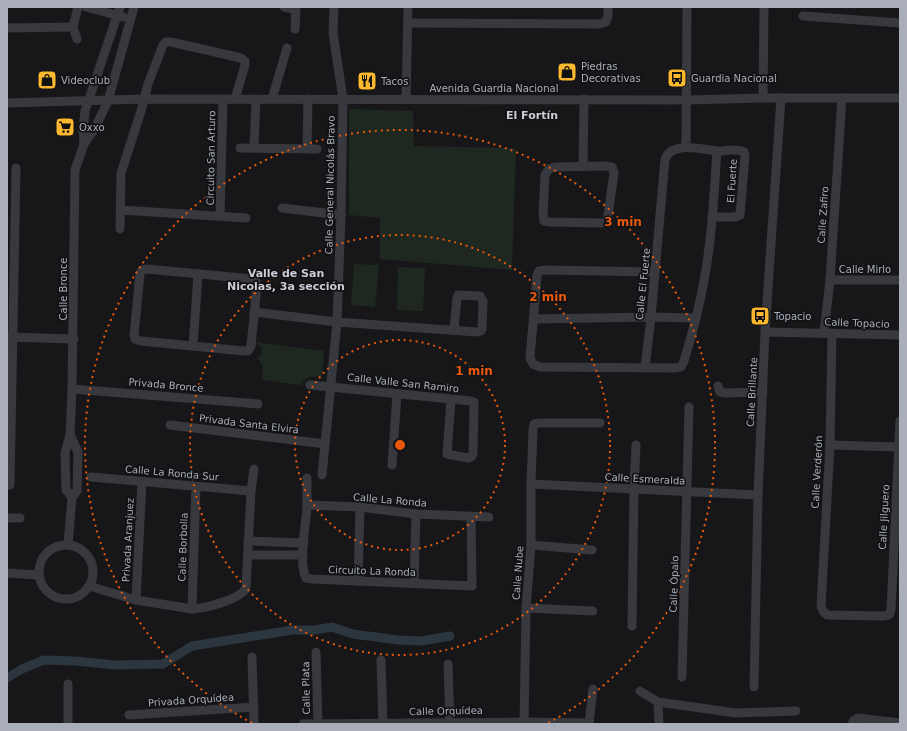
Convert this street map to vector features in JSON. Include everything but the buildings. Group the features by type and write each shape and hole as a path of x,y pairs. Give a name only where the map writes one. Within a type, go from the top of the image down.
{"street":[{"path":"77,39 74,27 78,7"},
{"path":"86,7 119,11 130,19"},
{"name":"Calle Bronce","path":"72,497 66,490 65,453 70,435 74,339 75,170 84,144 94,130 108,101 134,7"},
{"path":"284,7 296,8 295,29"},
{"name":"Calle General Nicolás Bravo","path":"322,475 337,322 342,215 343,99 333,33 334,7"},
{"path":"406,99 408,7"},
{"path":"408,23 600,24 606,22 608,7"},
{"path":"686,147 687,7"},
{"path":"764,7 764,98"},
{"name":"Calle Bronce","path":"84,144 83,131 85,111 119,11"},
{"path":"803,16 900,23"},
{"path":"7,28 74,27"},
{"path":"120,230 121,173 144,99 163,45 166,42 241,58 245,65 235,99"},
{"path":"272,99 287,48"},
{"name":"Avenida Guardia Nacional","path":"7,103 88,102 144,99 687,100 764,98 900,98"},
{"name":"Calle Brillante","path":"754,687 758,495 765,332 781,98"},
{"name":"Calle Zafiro","path":"828,333 842,98"},
{"name":"Circuito San Arturo","path":"220,216 223,99"},
{"path":"254,147 256,99"},
{"path":"307,148 308,99"},
{"path":"582,166 584,99"},
{"name":"El Fuerte","path":"667,154 672,150 686,147 717,150 740,150 744,152 743,188 740,215 735,217 712,217"},
{"path":"240,148 317,149"},
{"path":"655,272 539,271 537,276 530,358 533,364 540,367 680,367 684,361 696,318 704,280 712,217 717,150"},
{"name":"Calle El Fuerte","path":"645,368 665,159 667,154"},
{"path":"582,166 612,167 614,173 606,222 544,221 545,175 549,169 555,167 582,166"},
{"path":"10,485 11,184 16,168"},
{"path":"282,208 342,215"},
{"name":"Circuito San Arturo","path":"121,210 246,218"},
{"path":"147,269 252,279 256,281 257,285 254,312 250,346 248,351 141,341 135,339 134,335 140,274 142,270 147,269"},
{"path":"193,346 198,274"},
{"name":"Calle Mirlo","path":"830,280 900,280"},
{"path":"254,312 337,322 454,330 481,331 482,298 480,296 458,295 454,330"},
{"path":"534,319 651,317 696,318"},
{"name":"Calle Topacio","path":"765,332 900,335"},
{"name":"Calle Verderón","path":"828,333 830,445 821,606 827,615 889,615"},
{"path":"10,337 74,339"},
{"name":"Calle Valle San Ramiro","path":"310,385 471,401 474,402 473,454 471,457 449,456 446,452 450,399"},
{"path":"718,386 720,392 725,393 763,392"},
{"name":"Privada Bronce","path":"72,389 258,404"},
{"path":"392,465 397,394"},
{"name":"Calle Ópalo","path":"682,677 688,492 689,407"},
{"name":"Calle Jilguero","path":"889,615 891,610 900,421"},
{"name":"Calle Nube","path":"524,723 526,608 531,544 530,484 532,429 534,424 600,423"},
{"name":"Privada Santa Elvira","path":"170,426 325,444"},
{"name":"Calle Bronce","path":"68,545 72,497 77,491 78,452 70,435"},
{"path":"632,626 636,445"},
{"path":"830,445 898,447"},
{"path":"89,586 136,600 192,609 200,608 238,596 244,592 246,588 251,490 254,469"},
{"path":"66,477 77,477"},
{"name":"Calle La Ronda Sur","path":"91,477 196,487 251,490"},
{"path":"248,541 304,542 307,505 307,478"},
{"name":"Privada Aranjuez","path":"136,600 142,482"},
{"name":"Calle Esmeralda","path":"530,484 758,495"},
{"name":"Calle Borbolla","path":"192,609 196,487"},
{"name":"Calle La Ronda","path":"307,505 360,508 416,514 488,517"},
{"path":"358,581 360,508"},
{"path":"414,583 416,514"},
{"name":"Circuito La Ronda","path":"304,542 302,555 303,573 306,578 472,586 471,516"},
{"path":"7,518 20,518"},
{"path":"531,544 592,550"},
{"path":"68,545 77,547 85,552 93,569 93,578 84,593 68,600 59,599 52,596 45,590 40,583 38,574 39,565 43,556 50,550 59,546 68,545"},
{"path":"248,555 302,555"},
{"path":"7,573 38,574"},
{"path":"526,608 593,611"},
{"name":"Calle Plata","path":"316,652 318,724"},
{"path":"252,657 254,724"},
{"path":"381,660 383,724"},
{"path":"448,664 450,723"},
{"path":"68,684 68,724"},
{"path":"589,724 593,689"},
{"path":"640,690 658,702 736,712 796,711"},
{"path":"658,702 659,724"},
{"name":"Privada Orquídea","path":"129,715 254,707"},
{"path":"852,724 854,720 858,718 900,723"},
{"name":"Calle Orquídea","path":"303,724 589,724"}],"shaded area":[{"path":"349,109 413,111 414,146 516,148 512,270 380,259 380,218 349,215"},
{"path":"354,264 379,265 375,307 351,305"},
{"path":"398,267 425,268 423,311 397,310"},
{"path":"255,342 324,351 322,377 310,377 301,385 262,380 263,365 257,358 262,355 262,348"}],"waterway":[{"path":"7,678 22,669 44,660 116,665 163,664 192,646 293,630 315,630 332,627 353,634 398,640 422,641 450,636"}],"place":[{"name":"Piedras Decorativas","path":"567,72"},
{"name":"Guardia Nacional","path":"677,78"},
{"name":"Videoclub","path":"47,80"},
{"name":"Tacos","path":"367,81"},
{"name":"Oxxo","path":"65,127"},
{"name":"Topacio","path":"760,316"}],"district":[{"name":"El Fortín","path":"532,115"},
{"name":"Valle de San Nicolas, 3a sección","path":"286,279"}]}
